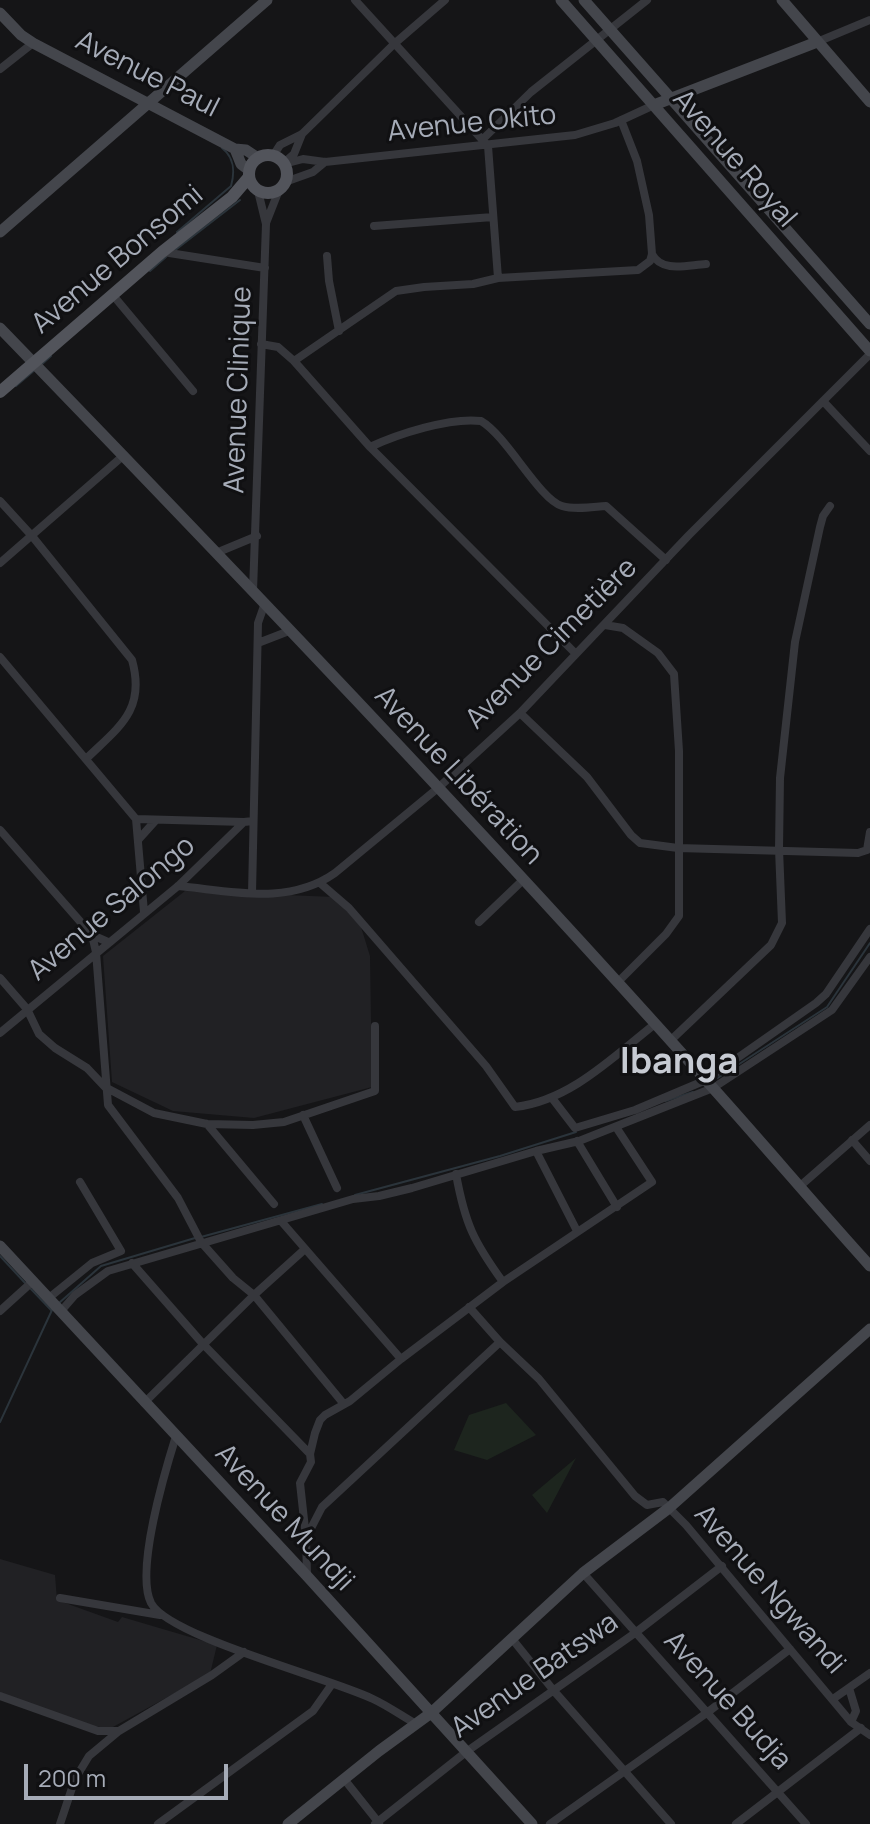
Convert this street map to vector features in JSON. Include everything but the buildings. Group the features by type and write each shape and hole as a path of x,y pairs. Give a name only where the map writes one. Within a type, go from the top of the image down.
{"main road":[{"path":"258,158 280,161 286,169 282,186 269,193 257,190 249,174 258,158"},
{"name":"Avenue Bonsomi","path":"0,392 112,294 232,197 249,174"},
{"name":"Avenue Bonsomi","path":"232,197 257,190"}],"street":[{"path":"0,232 267,0"},
{"path":"355,0 485,142 498,278"},
{"path":"302,134 294,154 280,161 280,145 302,134 394,44 445,0"},
{"name":"Avenue Royal","path":"561,0 870,352"},
{"name":"Avenue Royal","path":"584,0 870,324"},
{"path":"485,142 531,92 647,0"},
{"path":"782,0 870,102"},
{"name":"Avenue Paul","path":"0,13 33,43 235,149 246,150 258,158"},
{"path":"654,105 870,20"},
{"path":"0,69 33,43"},
{"name":"Avenue Okito","path":"280,161 303,159 325,162 485,142 575,135 654,105"},
{"path":"621,120 645,188 652,254 658,264 667,267"},
{"name":"Avenue Paul","path":"235,149 249,174"},
{"name":"Avenue Okito","path":"282,186 313,172 325,162"},
{"path":"266,224 282,186"},
{"name":"Avenue Clinique","path":"253,591 266,224 257,190"},
{"path":"374,226 493,217"},
{"path":"162,252 265,268"},
{"path":"638,270 646,266 652,254"},
{"path":"327,256 339,331"},
{"path":"294,361 396,291 473,284 498,278 706,264"},
{"path":"112,294 193,391"},
{"name":"Avenue Libération","path":"0,328 438,788 655,1024 870,1266"},
{"path":"261,344 278,347 294,361 370,447 576,654"},
{"name":"Avenue Cimetière","path":"178,886 289,893 320,883 438,788 520,713 870,352"},
{"path":"823,401 870,451"},
{"path":"370,447 406,432 481,421 508,446 554,502 571,507 606,506 666,560"},
{"path":"0,563 124,455"},
{"path":"0,501 132,660 137,693 125,721 87,758"},
{"path":"670,1041 771,945 780,931 783,911 779,849 780,778 795,642 820,527 830,506"},
{"path":"216,553 257,536"},
{"path":"252,893 249,822 258,623 265,603"},
{"path":"618,612 623,628"},
{"path":"605,625 623,628 658,653 674,674 679,751 680,906 677,921 617,983"},
{"path":"258,643 289,631"},
{"path":"0,657 136,819 144,912"},
{"path":"520,713 587,777 636,840 647,845 863,853 867,850 870,832"},
{"path":"136,819 249,822"},
{"path":"138,840 156,820"},
{"name":"Avenue Salongo","path":"0,1033 178,886 249,822"},
{"path":"0,830 92,935 108,942"},
{"path":"479,922 523,880"},
{"path":"320,883 359,919 486,1066 515,1107 552,1098 569,1089 655,1024"},
{"path":"552,1098 575,1128 709,1084 820,1000 870,929"},
{"path":"92,935 108,1105 178,1198 201,1242 233,1278 254,1295 343,1403"},
{"path":"56,1304 75,1295 99,1276 132,1263 353,1199 379,1196 577,1141 616,1127 709,1084 832,1010 870,957"},
{"path":"0,978 27,1009 39,1034 87,1068 105,1087 154,1113 207,1124 284,1122 375,1091 375,1026"},
{"path":"303,1115 337,1188"},
{"path":"207,1124 274,1204"},
{"path":"799,1187 870,1125"},
{"path":"307,1576 300,1483 311,1462 310,1454 320,1420 350,1401 503,1282 652,1182 616,1127"},
{"path":"852,1140 870,1161"},
{"path":"577,1141 617,1207"},
{"path":"536,1151 577,1231"},
{"path":"456,1174 462,1207 474,1240 503,1282"},
{"path":"56,1304 92,1263 121,1251 80,1182"},
{"path":"281,1221 401,1359"},
{"name":"Avenue Mundji","path":"0,1246 307,1576 532,1824"},
{"path":"144,1403 305,1249"},
{"path":"132,1263 203,1344 310,1454"},
{"path":"0,1311 32,1282"},
{"path":"469,1307 539,1379 635,1496 647,1505 663,1502 669,1508"},
{"path":"288,1824 431,1713 583,1573 669,1508 870,1329"},
{"path":"306,1538 322,1507 500,1342"},
{"path":"176,1436 146,1561 147,1589 160,1615 170,1623 373,1699 416,1724"},
{"name":"Avenue Ngwandi","path":"669,1508 722,1566 851,1722 870,1735"},
{"name":"Avenue Batswa","path":"378,1823 466,1752 635,1633 722,1566"},
{"name":"Avenue Budja","path":"583,1573 806,1824"},
{"path":"60,1598 160,1615"},
{"path":"513,1640 671,1824"},
{"path":"550,1824 708,1712 790,1649"},
{"path":"60,1824 75,1779 89,1756 119,1731 244,1652"},
{"path":"833,1699 870,1673"},
{"path":"158,1824 313,1711 332,1684"},
{"path":"849,1688 856,1711 851,1722"},
{"path":"0,1696 98,1731 119,1731"},
{"path":"736,1824 861,1728"},
{"path":"344,1779 378,1823"}],"shaded area":[{"path":"185,891 335,897 361,927 370,956 372,1087 254,1118 173,1111 112,1082 103,956"},
{"path":"506,1403 536,1435 487,1460 454,1450 469,1415"},
{"path":"576,1458 547,1513 532,1495"},
{"path":"0,1559 55,1575 57,1600 118,1622 122,1617 217,1645 210,1674 111,1728 78,1725 0,1697"}],"waterway":[{"path":"177,232 231,186 232,165 222,148"},
{"path":"174,251 240,200"},
{"path":"150,271 166,257"},
{"path":"41,365 51,356"},
{"path":"16,386 36,369"},
{"path":"713,1081 827,1007 870,943"},
{"path":"665,1101 693,1092"},
{"path":"355,1195 576,1132"},
{"path":"201,1237 322,1204"},
{"path":"59,1303 101,1266 195,1238"},
{"path":"0,1256 26,1284"},
{"path":"31,1289 51,1310"},
{"path":"0,1422 52,1310"}],"district":[{"name":"Ibanga","path":"679,1063"}]}
